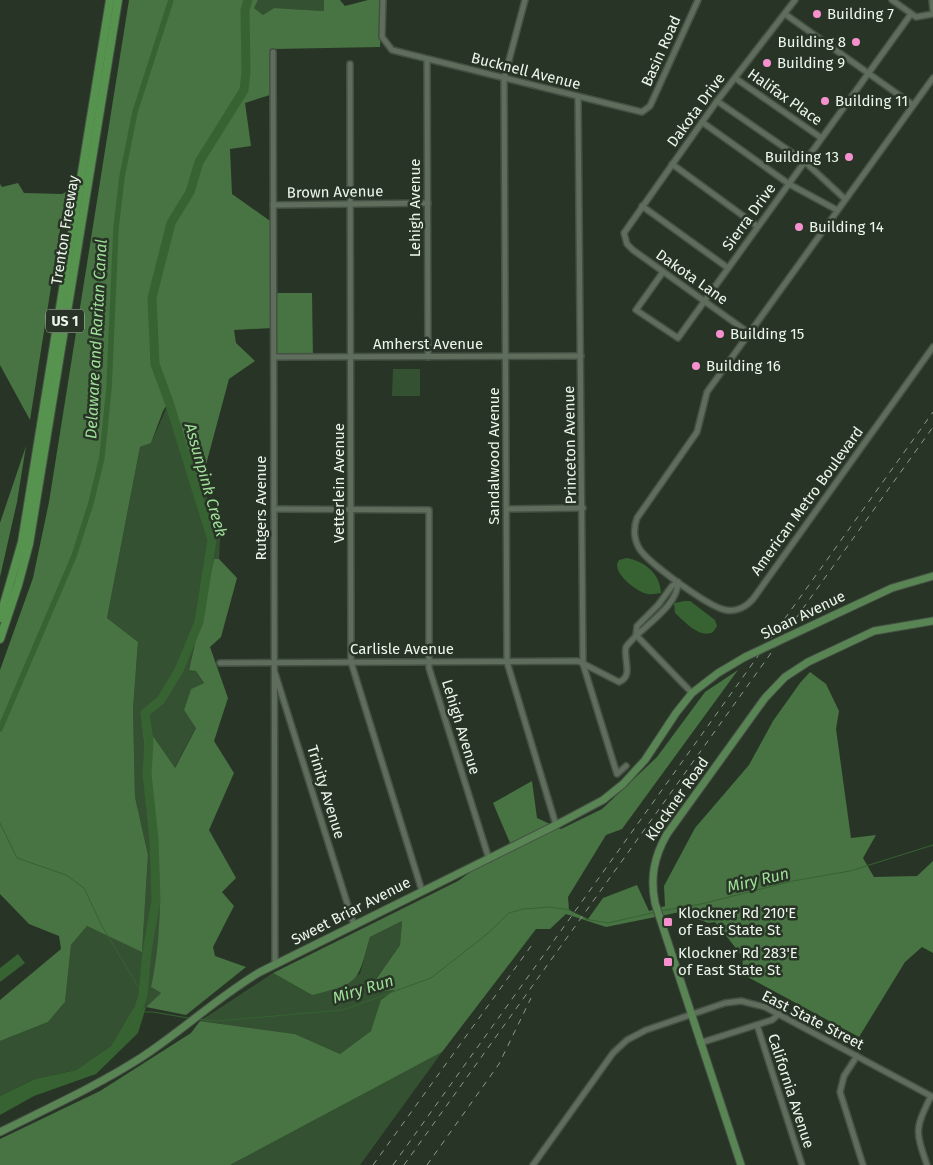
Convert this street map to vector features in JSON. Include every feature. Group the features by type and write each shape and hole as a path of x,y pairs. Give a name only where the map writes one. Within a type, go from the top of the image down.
{"highway":[{"name":"Trenton Freeway","path":"0,618 22,542 110,0"},
{"name":"Trenton Freeway","path":"0,639 29,544 118,0"}],"main road":[{"name":"Sloan Avenue","path":"692,693 738,661 892,588 931,578"},
{"name":"Klockner Road","path":"741,1165 655,903 652,873 660,846 777,684 803,665 869,633 891,627 933,621"},
{"name":"Sweet Briar Avenue","path":"0,1132 113,1074 180,1029 244,982 422,891 556,826 603,800 628,779 645,760 676,713 692,693"}],"street":[{"name":"Bucknell Avenue","path":"383,0 382,37 387,46 400,53 578,98 645,112"},
{"name":"Sandalwood Avenue","path":"524,0 504,79 507,662 556,826"},
{"name":"Basin Road","path":"645,112 650,106 698,0"},
{"name":"Dakota Drive","path":"624,238 626,228 716,101 795,0"},
{"path":"892,0 911,14 922,18 933,13 932,0"},
{"path":"785,14 913,105"},
{"name":"Sierra Drive","path":"663,272 636,310 678,338 911,14"},
{"name":"Rutgers Avenue","path":"273,52 275,965"},
{"name":"Lehigh Avenue","path":"427,59 428,357"},
{"name":"Vetterlein Avenue","path":"350,64 351,662 422,891"},
{"name":"Halifax Place","path":"735,78 820,138"},
{"name":"American Metro Boulevard","path":"933,78 706,394 696,434 644,506 636,521 634,535 640,550 678,582 721,609 738,610 750,602 933,347"},
{"name":"Princeton Avenue","path":"578,98 582,356 583,664 617,774 626,766"},
{"path":"716,101 804,161 845,199"},
{"path":"702,122 789,184 837,210"},
{"path":"672,164 757,226"},
{"name":"Brown Avenue","path":"273,205 428,203"},
{"path":"642,206 728,268"},
{"name":"Dakota Lane","path":"624,238 632,250 749,333"},
{"name":"Amherst Avenue","path":"274,357 582,356"},
{"path":"506,510 583,508"},
{"path":"274,509 351,510"},
{"name":"Lehigh Avenue","path":"351,510 429,510 429,662 489,859"},
{"path":"583,664 616,682 622,681 627,674 626,647 636,635 637,626 678,582"},
{"path":"636,635 692,693"},
{"name":"Carlisle Avenue","path":"220,663 274,665 351,662 578,661 583,664"},
{"name":"Trinity Avenue","path":"274,665 354,925"},
{"name":"East State Street","path":"533,1165 620,1046 646,1030 725,1003 741,1001 757,1003 932,1097"},
{"path":"700,1043 772,1020 779,1014"},
{"name":"California Avenue","path":"757,1025 802,1165"},
{"path":"857,1056 844,1076 840,1092 863,1165"},
{"path":"927,1165 917,1131 918,1122 932,1097"}],"shaded area":[{"path":"129,0 258,0 254,8 263,15 274,8 324,11 324,0 340,0 345,6 368,0 382,0 380,47 274,49 270,95 245,103 251,146 230,149 232,194 273,223 273,293 312,293 313,360 273,360 273,328 234,330 236,343 255,361 229,379 200,487 189,477 182,457 182,434 170,400 163,411 151,443 140,447 107,618 138,642 133,709 135,797 148,855 142,952 87,926 71,945 65,1002 48,1022 0,1041 0,1000 61,949 59,936 29,924 0,894 0,670 33,578 49,502"},
{"path":"258,0 324,0 324,11 274,8 263,15 254,8"},
{"path":"18,183 24,193 62,194 66,192 30,420 0,365 0,184 2,187"},
{"path":"393,369 420,369 420,396 392,396"},
{"path":"170,400 182,434 182,457 189,477 200,487 221,518 219,559 214,559 189,669 196,671 204,683 191,689 184,710 196,727 174,769 142,726 159,856 159,952 151,987 161,993 146,1007 133,1010 111,1046 76,1070 35,1079 0,1096 0,1041 48,1022 65,1002 71,945 87,926 142,951 148,855 135,797 133,709 138,642 107,618 140,447 151,443"},
{"path":"26,446 17,502 0,577 0,523"},
{"path":"627,558 640,562 655,574 661,593 643,593 623,578 617,564 619,560"},
{"path":"214,559 219,559 237,578 221,637 210,647 228,698 214,741 234,773 209,830 236,878 222,892 234,906 213,947 215,956 246,967 186,1015 146,1007 161,993 151,987 157,955 159,922 158,856 142,726 143,722 175,768 196,728 184,710 191,689 204,683 196,671 189,670"},
{"path":"690,601 715,620 717,626 713,632 708,634 698,631 675,613 674,603"},
{"path":"738,670 622,829 606,835 568,897 569,910 588,919 603,898 637,885 649,911 665,906 664,886 695,828 749,765 773,721 810,672 826,684 839,711 836,729 851,838 876,835 863,858 874,877 917,876 933,861 933,953 922,947 905,962 859,1037 742,974 743,957 715,922 708,923 680,912 606,927 566,914 550,929 536,929 442,1052 230,1165 0,1165 0,1139 100,1091 191,1033 200,1021 295,1034 340,1054 371,1031 381,1000 395,990 367,992 400,945 402,921 370,937 359,972 348,984 312,995 273,973 458,881 510,843 493,803 532,781 537,818 561,829 602,809 657,757 705,692"},
{"path":"402,921 400,945 367,991 396,989 371,1031 340,1054 295,1034 200,1021 273,973 312,995 360,974 370,937"},
{"path":"18,954 25,963 0,982 0,968"},
{"path":"146,1007 138,1033 96,1074 34,1096 0,1115 0,1096 35,1079 76,1070 111,1046 133,1009"},
{"path":"442,1052 360,1165 230,1165"}],"waterway":[{"name":"Delaware and Raritan Canal","path":"0,729 74,556 91,503 102,457 109,388 116,228 122,177 135,112 171,0"},
{"name":"Assunpink Creek","path":"135,1020 143,995 147,951 156,901 154,839 147,774 149,741 145,713 161,700 179,670 199,622 212,540 169,402 155,364 152,298 171,223 190,192 199,162 244,90 246,72 245,10 248,0"},
{"path":"0,823 17,858 66,875 84,888 102,926 143,995"},
{"name":"Miry Run","path":"660,911 701,904 793,881 850,871 933,845"},
{"name":"Miry Run","path":"197,1019 216,1021 343,1010 431,978 487,934 509,913 523,909 550,907 570,910"},
{"name":"Miry Run","path":"585,919 608,923 656,912"},
{"name":"Miry Run","path":"145,1012 188,1018"}],"railway":[{"path":"393,1165 933,412"},
{"path":"404,1165 933,427"},
{"path":"373,1165 534,942"},
{"path":"427,1165 499,1064 531,998"}],"place":[{"name":"Building 7","path":"817,14"},
{"name":"Building 8","path":"856,42"},
{"name":"Building 9","path":"767,63"},
{"name":"Building 11","path":"825,101"},
{"name":"Building 13","path":"849,157"},
{"name":"Building 14","path":"799,227"},
{"name":"Building 15","path":"720,334"},
{"name":"Building 16","path":"696,366"},
{"name":"Klockner Rd 210'E of East State St","path":"668,922"},
{"name":"Klockner Rd 283'E of East State St","path":"668,962"}]}
